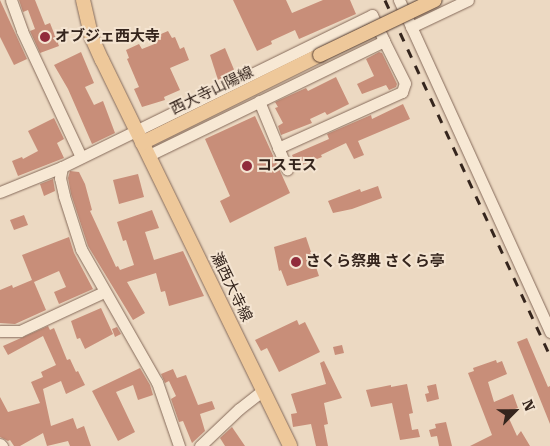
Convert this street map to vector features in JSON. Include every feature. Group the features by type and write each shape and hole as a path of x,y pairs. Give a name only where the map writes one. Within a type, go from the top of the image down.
{"main road":[{"path":"83,0 98,53 145,149"},
{"name":"西大寺山陽線","path":"145,149 320,55 435,0"},
{"name":"瀬西大寺線","path":"145,149 290,446"}],"street":[{"path":"11,0 22,31 81,157"},
{"path":"411,27 468,0"},
{"path":"401,1 411,27 550,332"},
{"path":"0,192 62,167 372,15 405,83 402,92 278,148"},
{"path":"145,149 259,101 384,41"},
{"path":"259,101 287,169"},
{"path":"62,167 60,178 81,249 157,382 179,446"},
{"path":"0,331 20,331 104,292"},
{"path":"200,446 239,409 263,390"}],"building":[{"path":"0,0 27,59 14,65 0,37"},
{"path":"19,0 35,0 45,25 50,23 59,46 40,53 30,31 35,29 28,10 23,12"},
{"path":"233,0 286,0 292,13 323,0 350,0 356,14 299,39 295,30 271,41 272,44 257,51"},
{"path":"168,31 172,38 175,37 180,49 184,47 189,60 170,68 180,90 164,97 165,100 142,107 134,89 139,87 127,59 129,58 126,50 139,44 142,49 157,43 154,37"},
{"path":"225,48 235,72 218,80 210,55"},
{"path":"81,52 94,83 85,87 94,105 103,101 115,133 92,144 68,89 54,65"},
{"path":"379,52 382,53 397,84 396,87 389,90 386,85 362,94 357,84 374,76 366,59"},
{"path":"336,77 349,104 327,115 325,112 310,119 312,123 281,135 278,126 283,123 275,108 278,107 275,102 306,88 308,91"},
{"path":"403,104 410,119 358,141 364,155 354,159 346,143 321,155 322,157 297,167 292,155 329,139 327,134 371,115 372,119"},
{"name":"コスモス","path":"255,116 290,193 230,223 220,201 230,196 205,139"},
{"path":"54,118 64,139 57,143 64,158 18,176 12,161 22,157 23,159 38,151 28,131"},
{"path":"70,171 79,172 85,184 92,210 90,211 116,267 118,266 120,270 134,265 126,240 123,241 117,222 152,210 159,228 145,232 154,260 183,251 204,296 169,306 165,291 161,292 156,273 127,282 145,313 133,320 88,246 71,194 68,178"},
{"path":"138,174 144,197 119,204 113,180"},
{"path":"53,179 55,191 44,196 40,184"},
{"path":"378,186 382,198 352,209 333,213 328,201 360,189 361,192"},
{"path":"24,215 28,225 14,230 10,220"},
{"path":"69,237 74,253 93,289 59,304 54,292 66,287 59,271 34,282 46,310 15,324 0,323 0,290 12,285 13,288 32,280 22,255"},
{"name":"さくら祭典 さくら亭","path":"306,237 319,276 287,286 281,270 279,271 274,247"},
{"path":"101,308 113,334 85,349 80,338 77,339 71,321"},
{"path":"297,320 299,325 305,322 320,352 279,372 267,348 261,351 255,340"},
{"path":"48,326 50,330 54,328 67,360 70,359 85,385 66,394 61,381 43,389 51,426 73,418 77,429 84,426 91,446 70,446 68,441 47,446 43,433 20,446 14,446 10,440 8,441 0,437 0,397 8,412 40,403 31,382 43,377 41,372 56,365 43,336 8,355 3,346"},
{"path":"117,327 121,334 115,337 112,329"},
{"path":"527,338 548,387 550,386 550,424 517,342"},
{"path":"342,345 344,353 335,355 333,347"},
{"path":"496,360 497,363 502,361 507,374 488,382 494,402 513,394 518,408 506,412 517,436 521,431 530,446 470,446 492,435 468,373 474,371 473,368"},
{"path":"324,361 342,398 324,403 328,424 324,425 328,446 316,446 311,424 293,427 291,414 297,413 291,394 326,384 320,363"},
{"path":"140,368 150,385 153,395 138,400 133,385 116,392 135,432 118,441 92,391"},
{"path":"173,369 177,378 186,375 198,405 212,401 215,409 200,414 205,431 192,443 183,421 179,422 171,399 176,396 169,381 165,383 161,374"},
{"path":"407,384 413,413 409,414 412,430 418,429 420,437 400,440 392,403 371,407 366,390"},
{"path":"436,384 439,399 427,402 425,394 429,393 427,386"},
{"path":"446,422 452,446 439,446 437,436 431,437 429,430 436,428 435,424"},
{"path":"232,427 245,446 225,446 220,438"}],"railway":[{"path":"385,0 550,355"}],"place":[{"name":"オブジェ西大寺","path":"45,37"},
{"name":"コスモス","path":"247,166"},
{"name":"さくら祭典 さくら亭","path":"296,262"}]}
